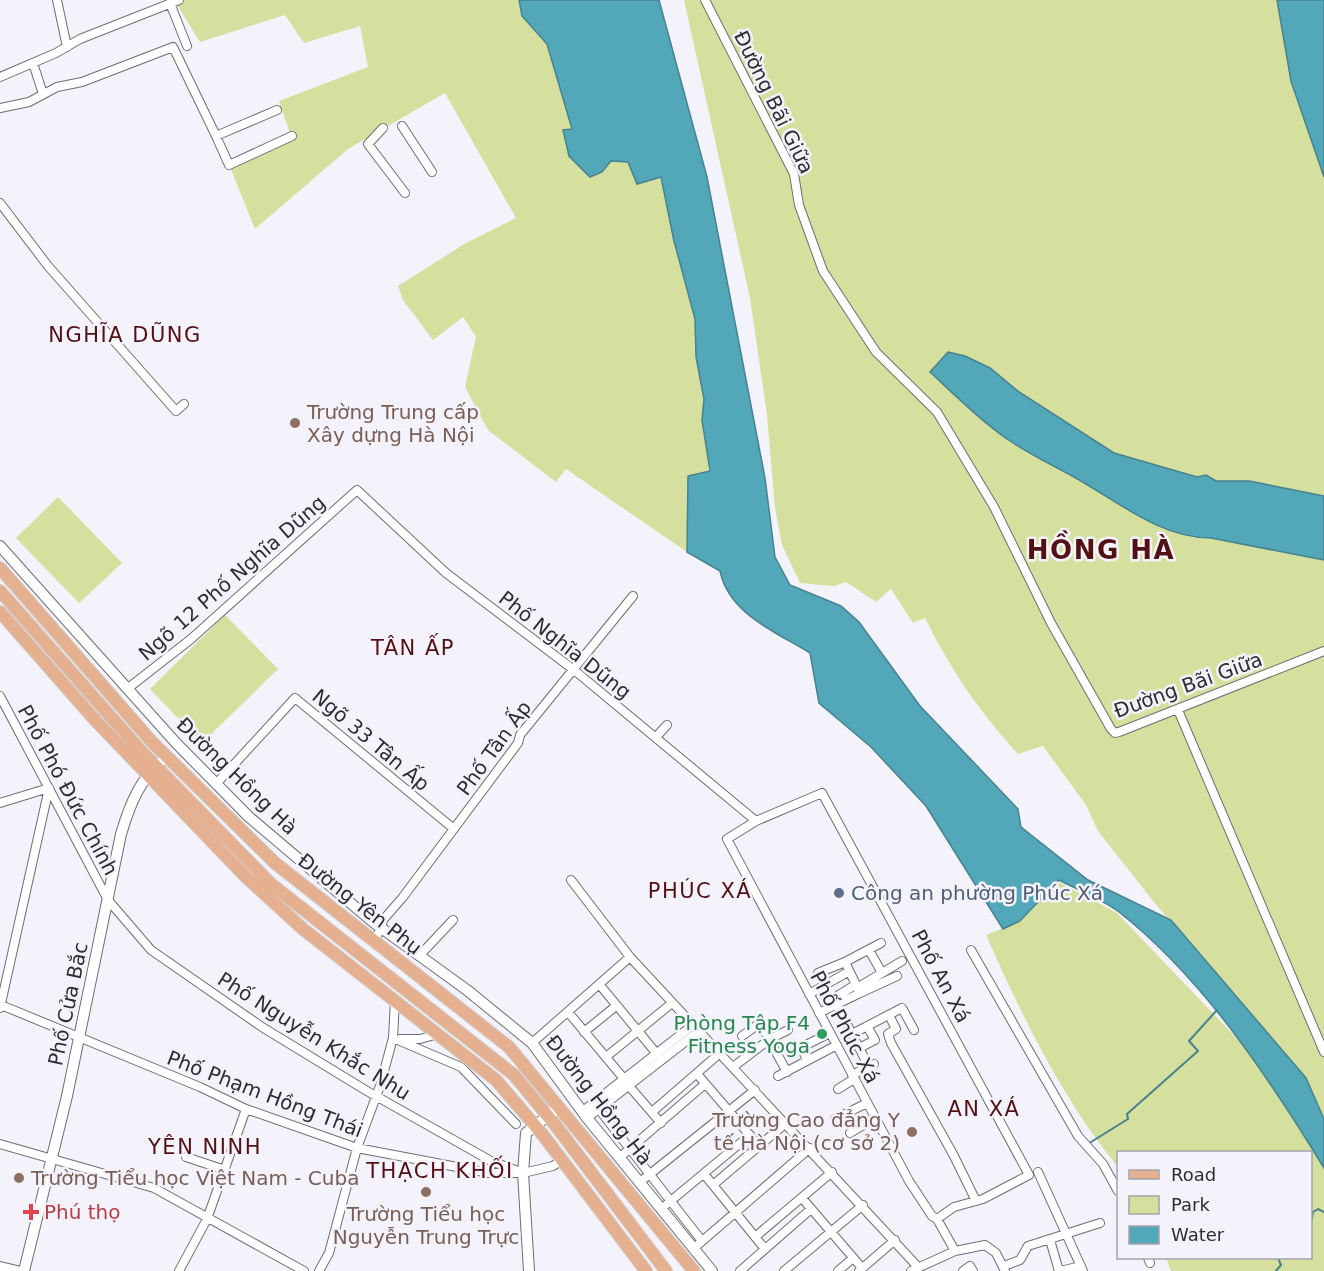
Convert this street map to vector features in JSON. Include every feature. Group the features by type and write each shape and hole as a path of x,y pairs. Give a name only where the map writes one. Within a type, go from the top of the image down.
{"main road":[{"name":"Đường Yên Phụ","path":"0,568 166,757 275,863 509,1047 694,1271"},
{"name":"Đường Yên Phụ","path":"0,591 100,716"},
{"name":"Đường Yên Phụ","path":"0,612 151,770 271,884 498,1061 548,1116 666,1271"},
{"name":"Đường Yên Phụ","path":"151,770 213,845 276,906 496,1080 562,1160 643,1270"}],"street":[{"path":"57,0 67,47"},
{"name":"Đường Bãi Giữa","path":"705,0 794,174 799,205 823,271 876,352 937,412 994,507 1036,594 1111,729 1119,732 1324,651"},
{"path":"0,77 174,2 187,46"},
{"path":"0,108 29,102 43,94 173,47 229,165 292,136"},
{"path":"33,63 43,94"},
{"path":"216,136 277,110"},
{"path":"402,126 432,172"},
{"path":"383,128 368,141 369,147 405,193"},
{"path":"0,203 48,266 176,411 184,404"},
{"name":"Phố Nghĩa Dũng","path":"357,490 446,573 574,670 756,821"},
{"name":"Ngõ 12 Phố Nghĩa Dũng","path":"127,689 191,639 357,490"},
{"name":"Đường Hồng Hà","path":"0,546 127,689 249,817 419,956 484,1003 532,1043 585,1115 712,1271"},
{"name":"Phố Tân Ấp","path":"369,936 454,830 518,743 520,735 633,596"},
{"name":"Phố Phó Đức Chính","path":"0,696 108,900"},
{"name":"Ngõ 33 Tân Ấp","path":"216,784 295,698 454,830"},
{"path":"1178,710 1324,1052"},
{"path":"656,737 667,725"},
{"name":"Phố Cửa Bắc","path":"24,1271 52,1159 121,834 132,798 151,770 166,757"},
{"path":"0,803 49,788"},
{"path":"0,1007 3,980 49,788"},
{"name":"Phố An Xá","path":"756,821 822,793 1029,1175 976,1202"},
{"name":"Phố Phúc Xá","path":"756,821 727,839 909,1181 932,1216 937,1219 955,1251"},
{"path":"571,880 630,957 920,1268 955,1251 985,1245 996,1253 1005,1269 1020,1260 1028,1246 1067,1236 1100,1223"},
{"name":"Phố Nguyễn Khắc Nhu","path":"108,900 151,950 262,1027 377,1097 491,1161 523,1173"},
{"path":"419,956 453,920"},
{"path":"818,974 881,943"},
{"path":"869,950 882,973"},
{"path":"971,950 1078,1136 1103,1164 1117,1188"},
{"path":"532,1043 630,957"},
{"path":"819,1014 834,1002 902,961"},
{"path":"845,962 858,989"},
{"path":"809,994 848,972"},
{"path":"858,989 897,976"},
{"path":"599,984 657,1054"},
{"path":"319,1271 329,1253 357,1149 377,1097 393,1038 394,1000"},
{"path":"834,1002 871,1065 838,1089"},
{"path":"606,1057 672,1003"},
{"path":"584,1032 616,1006"},
{"name":"Phố Phạm Hồng Thái","path":"0,1007 246,1109 357,1149 489,1173 523,1173 553,1166 562,1160"},
{"path":"852,1034 902,1008 914,1030"},
{"path":"568,1012 661,1123"},
{"path":"889,1015 896,1029 888,1034 891,1043 954,1156 976,1202 954,1207 937,1219"},
{"path":"742,1036 760,1023 770,1039 783,1074 837,1046"},
{"path":"859,1048 875,1040 867,1026"},
{"path":"627,1083 657,1054 696,1028"},
{"path":"585,1115 696,1028"},
{"path":"733,1067 770,1039 788,1030"},
{"path":"807,1061 802,1047 830,1033"},
{"path":"393,1038 414,1039 438,1034"},
{"path":"393,1038 461,1067 516,1124"},
{"path":"652,1112 698,1075 720,1053"},
{"path":"698,1075 759,1146"},
{"path":"620,1158 705,1084"},
{"path":"640,1182 754,1090"},
{"path":"835,1119 867,1103"},
{"name":"Đường Hồng Hà","path":"596,1106 702,1241"},
{"path":"529,1271 523,1173 526,1133 559,1107"},
{"path":"179,1271 207,1220 246,1109"},
{"path":"850,1132 875,1118"},
{"path":"713,1185 786,1123"},
{"path":"662,1209 750,1136"},
{"path":"0,1144 154,1188 207,1220 304,1271"},
{"path":"693,1249 810,1148"},
{"path":"186,1157 225,1170"},
{"path":"489,1173 493,1170 491,1161"},
{"path":"755,1237 832,1172"},
{"path":"1038,1172 1082,1268 1060,1271 1050,1240"},
{"path":"704,1174 765,1249"},
{"path":"802,1198 853,1258 860,1270 895,1240"},
{"path":"784,1271 863,1205"},
{"path":"740,1271 811,1209"},
{"path":"838,1271 853,1258"},
{"path":"963,1271 970,1266 973,1271"},
{"path":"0,1267 17,1271"}],"green space":[{"path":"174,0 519,0 522,16 547,44 572,130 564,130 602,172 611,161 628,162 661,177 674,241 695,319 696,357 704,399 702,420 710,471 687,487 687,552 566,469 556,482 488,430 465,387 476,337 463,317 433,340 403,300 398,286 466,243 516,218 445,93 348,149 255,229 230,167 291,136 279,101 368,67 360,26 304,43 285,15 200,42"},
{"path":"684,0 1277,0 1291,81 1324,177 1324,1119 1306,1078 1153,901 1098,831 1086,805 1043,746 1018,754 990,722 955,672 925,618 913,623 891,589 876,602 846,582 834,586 800,583 782,545 775,508 767,415 750,298"},
{"path":"58,497 122,563 79,603 16,538"},
{"path":"225,615 278,669 202,743 150,689"},
{"path":"1057,881 1117,913 1249,1051 1324,1168 1324,1271 1171,1271 1166,1259 1312,1259 1312,1151 1117,1151 1117,1166 1079,1113 1044,1056 986,935 1020,921"}],"water":[{"path":"519,0 659,0 707,177 765,478 775,557 790,585 841,606 859,622 920,706 1018,809 1021,827 1088,880 1171,920 1306,1078 1324,1119 1324,1168 1281,1099 1206,998 1150,938 1119,912 1059,880 1020,921 1003,929 926,806 871,747 819,703 810,653 769,629 743,610 725,586 720,571 687,552 688,476 710,471 702,420 704,399 696,357 695,319 674,241 661,177 637,184 628,162 611,161 602,172 590,177 569,156 563,130 572,129 547,44 522,16"},
{"path":"1277,0 1324,0 1324,177 1291,81"},
{"path":"948,352 965,356 990,368 1019,392 1114,453 1197,477 1206,475 1216,481 1249,481 1324,496 1324,560 1211,538 1194,537 1177,533 1146,520 1019,447 979,417 930,372"}],"waterway":[{"path":"1091,1142 1128,1119 1127,1114 1198,1051 1189,1041 1217,1010"},
{"path":"1312,1219 1313,1212 1318,1209 1324,1212"},
{"path":"1276,1271 1281,1265 1278,1259"}],"place":[{"name":"Trường Trung cấp Xây dựng Hà Nội","path":"295,423"},
{"name":"Công an phường Phúc Xá","path":"839,893"},
{"name":"Phòng Tập F4 Fitness Yoga","path":"822,1034"},
{"name":"Trường Cao đẳng Y tế Hà Nội (cơ sở 2)","path":"912,1132"},
{"name":"Trường Tiểu học Việt Nam - Cuba","path":"19,1178"},
{"name":"Trường Tiểu học Nguyễn Trung Trực","path":"426,1192"},
{"name":"Phú thọ","path":"31,1212"}],"district":[{"name":"NGHĨA DŨNG","path":"125,335"},
{"name":"HỒNG HÀ","path":"1101,550"},
{"name":"TÂN ẤP","path":"413,648"},
{"name":"PHÚC XÁ","path":"700,891"},
{"name":"AN XÁ","path":"984,1109"},
{"name":"YÊN NINH","path":"205,1147"},
{"name":"THẠCH KHỐI","path":"440,1171"}]}
